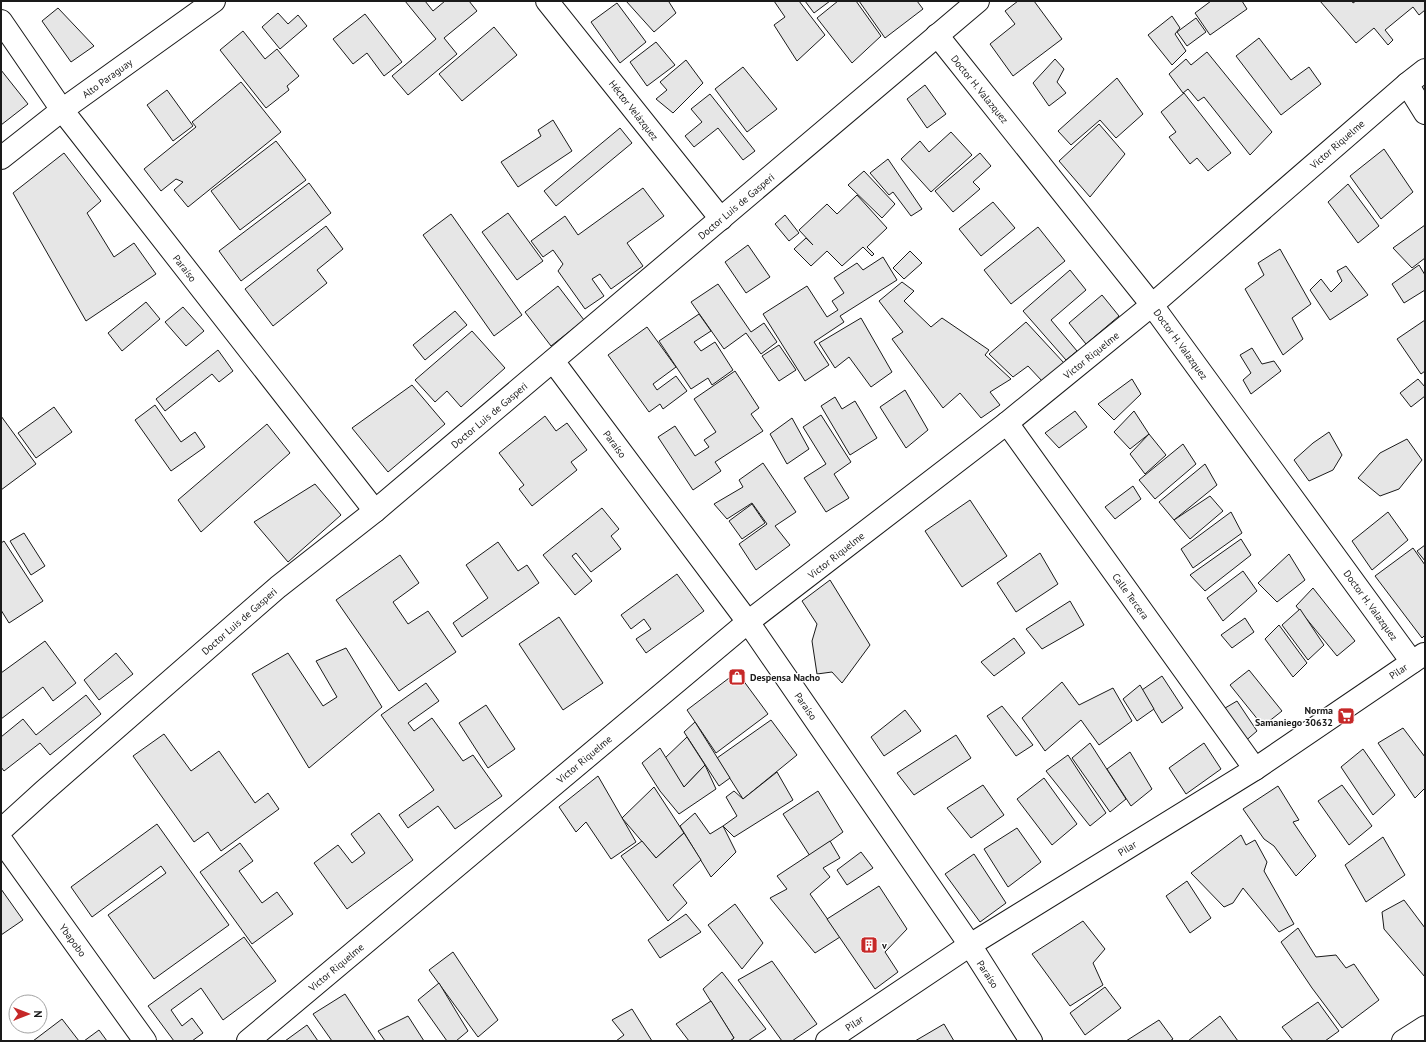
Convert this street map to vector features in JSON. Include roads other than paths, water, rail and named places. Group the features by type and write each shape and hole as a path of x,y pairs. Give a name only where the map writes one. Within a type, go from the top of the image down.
{"street":[{"name":"Alto Paraguay","path":"1,158 62,110 214,1"},
{"name":"Héctor Velázquez","path":"547,1 721,219"},
{"name":"Doctor Luis de Gasperi","path":"1,830 49,786 278,587 375,511 978,1"},
{"name":"Paraíso","path":"1,21 62,110 375,511"},
{"name":"Doctor H. Valazquez","path":"937,35 1152,305 1419,658"},
{"name":"Victor Riquelme","path":"248,1041 748,622 1007,423 1152,305 1425,70"},
{"path":"1407,84 1425,113"},
{"name":"Paraíso","path":"553,360 748,622 970,945 1031,1041"},
{"name":"Calle Tercera","path":"1007,423 1255,769"},
{"name":"Pilar","path":"827,1041 970,945 1255,769 1419,658"},
{"name":"Ybapobo","path":"1,840 145,1041"},
{"path":"1403,1041 1425,1027"}],"place":[{"name":"Despensa Nacho","path":"737,677"},
{"name":"Norma Samaniego 30632","path":"1346,716"},
{"name":"v","path":"869,945"}]}
